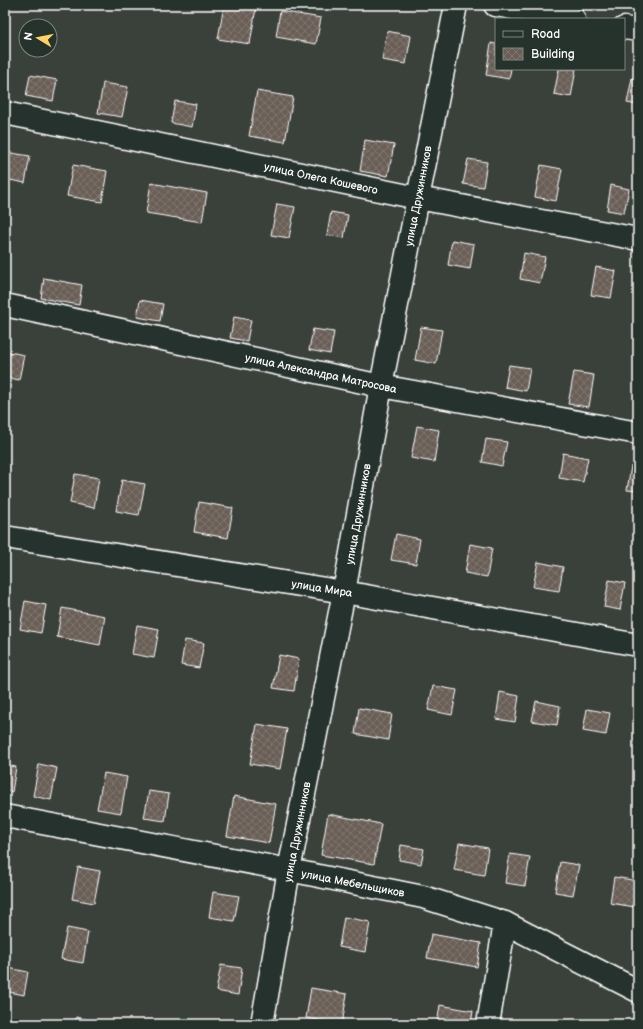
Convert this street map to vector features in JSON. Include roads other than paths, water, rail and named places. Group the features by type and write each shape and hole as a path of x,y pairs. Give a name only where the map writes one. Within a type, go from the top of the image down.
{"street":[{"name":"улица Дружинников","path":"262,1024 289,870 344,592 381,386 456,5"},
{"path":"495,5 568,18"},
{"path":"625,28 638,30"},
{"name":"улица Олега Кошевого","path":"5,113 418,198 638,239"},
{"name":"улица Александра Матросова","path":"5,305 381,386 638,433"},
{"name":"улица Мира","path":"5,537 344,592 638,645"},
{"name":"улица Мебельщиков","path":"5,816 423,897 505,923 638,991"},
{"path":"488,1024 505,923"}]}
